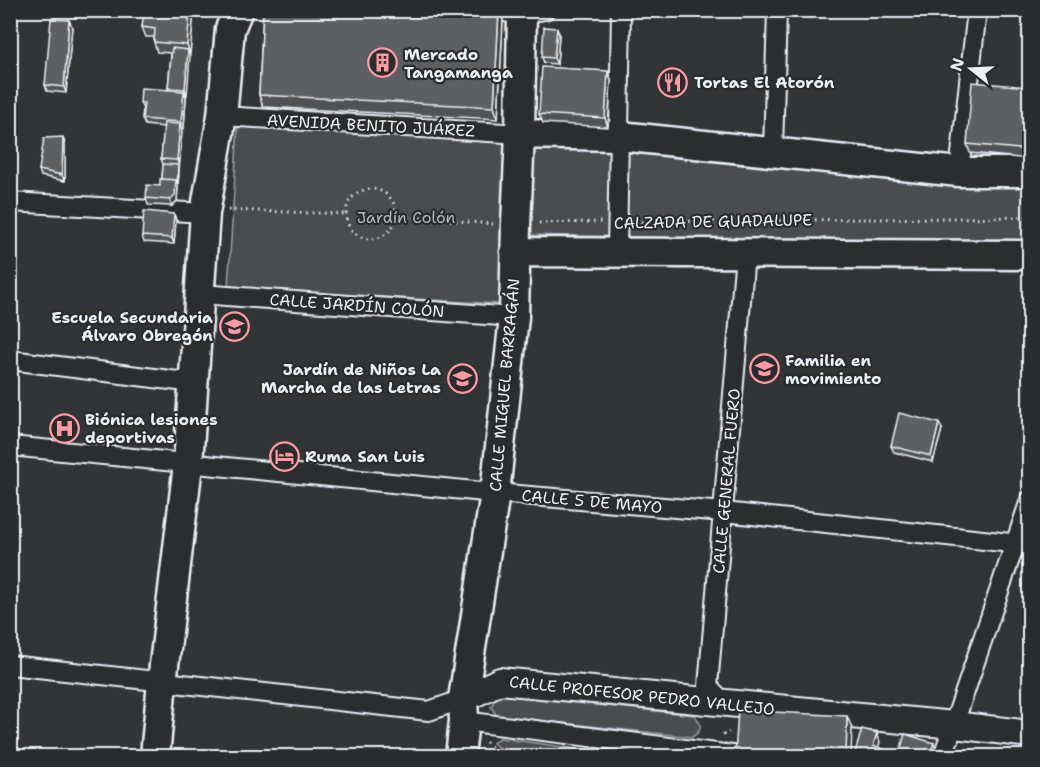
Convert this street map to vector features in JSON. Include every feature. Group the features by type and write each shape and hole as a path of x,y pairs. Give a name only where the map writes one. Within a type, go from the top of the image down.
{"main road":[{"path":"155,756 188,464 206,213 222,116 230,29 238,10"},
{"name":"CALLE MIGUEL BARRAGÁN","path":"460,756 464,710 495,493 514,317 520,134 530,12"},
{"path":"520,134 620,136 959,172 1029,172"},
{"name":"CALZADA DE GUADALUPE","path":"516,238 617,254 1029,255"}],"street":[{"path":"483,10 530,12"},
{"path":"617,254 621,10"},
{"path":"773,152 777,10"},
{"path":"959,172 977,10"},
{"name":"AVENIDA BENITO JUÁREZ","path":"222,116 520,134"},
{"path":"10,201 206,213"},
{"name":"CALLE GENERAL FUERO","path":"724,703 708,686 745,254"},
{"name":"CALLE JARDÍN COLÓN","path":"200,294 514,317"},
{"path":"10,360 194,383"},
{"name":"CALLE 5 DE MAYO","path":"10,446 495,493 724,512 1023,544"},
{"path":"943,756 1023,544 1029,501"},
{"name":"CALLE PROFESOR PEDRO VALLEJO","path":"10,665 429,711 464,710 500,681 1029,734"},
{"path":"464,710 733,755"}],"path":[{"path":"366,189 374,189 388,195 393,201 396,216 394,224 384,236 368,240 353,233 348,226 346,214 348,203 353,196 366,189"},
{"path":"206,213 232,210 346,214"},
{"name":"CALZADA DE GUADALUPE","path":"396,216 516,238 618,222 1029,218"},
{"path":"729,732 733,755"}],"green space":[{"name":"Jardín Colón","path":"238,126 510,142 500,304 228,288"},
{"path":"620,142 958,184 1029,186 1029,243 521,235 524,143"},
{"path":"501,695 694,715 700,727 692,737 497,716 491,707 496,697"},
{"path":"499,738 628,756 509,756 493,743"}],"building":[{"path":"144,10 190,10 187,45 154,42 155,29 142,27"},
{"name":"Mercado Tangamanga","path":"263,10 499,10 494,107 259,95"},
{"path":"51,19 69,20 64,87 45,85"},
{"path":"544,27 557,28 554,58 542,57"},
{"path":"172,48 188,50 185,89 168,88"},
{"path":"542,67 608,71 605,118 539,114"},
{"path":"972,82 1029,87 1029,150 967,144"},
{"path":"141,88 184,91 181,122 142,119 144,103 140,103"},
{"path":"164,123 180,124 177,160 161,159"},
{"path":"63,137 62,175 39,170 44,138"},
{"path":"163,164 178,165 177,182 162,179"},
{"path":"160,179 176,180 175,195 170,200 146,198 147,185 160,186"},
{"path":"144,211 174,214 172,238 142,236"},
{"path":"899,413 939,423 931,456 891,446"},
{"path":"738,710 847,716 846,756 735,756"},
{"path":"862,729 877,733 873,746 899,754 905,734 934,743 929,756 854,756"}],"place":[{"name":"Mercado Tangamanga","path":"383,63"},
{"name":"Tortas El Atorón","path":"673,82"},
{"name":"Escuela Secundaria Álvaro Obregón","path":"234,326"},
{"name":"Familia en movimiento","path":"764,369"},
{"name":"Jardín de Niños La Marcha de las Letras","path":"462,378"},
{"name":"Biónica lesiones deportivas","path":"64,428"},
{"name":"Ruma San Luis","path":"284,456"}]}
